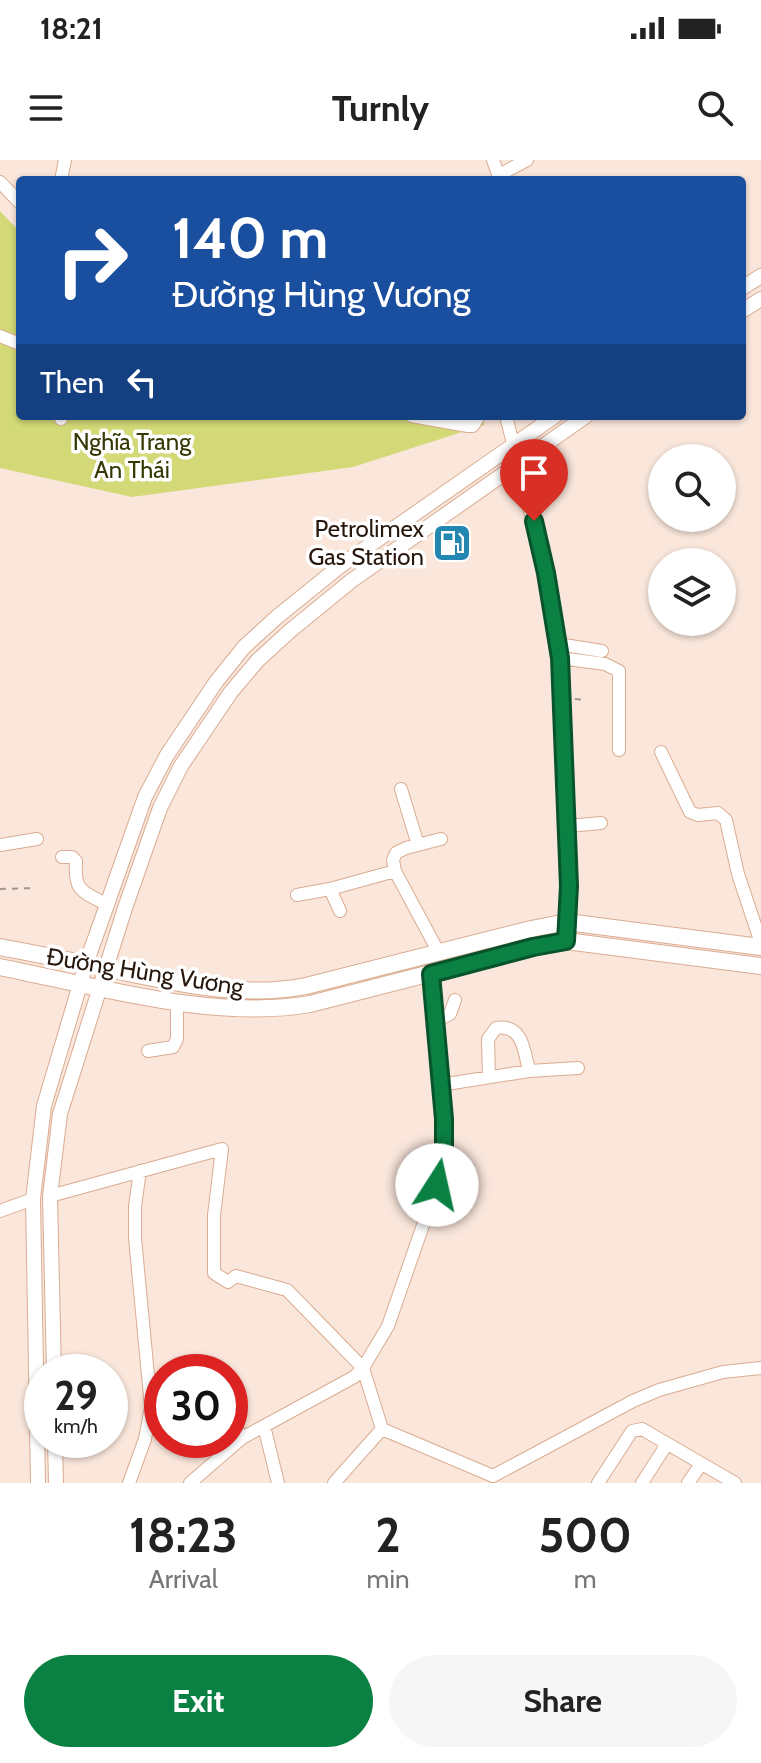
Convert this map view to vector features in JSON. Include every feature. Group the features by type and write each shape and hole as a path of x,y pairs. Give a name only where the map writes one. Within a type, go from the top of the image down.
{"highway":[{"name":"Đường Hùng Vương","path":"0,947 164,980 233,990 289,989 567,922 760,943"},
{"name":"Đường Hùng Vương","path":"0,967 177,1001 232,1008 292,1007 566,941 761,966"}],"main road":[{"path":"38,1483 34,1192 47,1092 86,964 145,797 167,755 216,682 244,647 310,589 549,420"},
{"path":"54,1354 50,1191 60,1114 160,808 181,766 223,704 258,660 291,630 351,581 580,420"},
{"path":"424,508 434,522"},
{"path":"35,1312 53,1311"},
{"path":"55,1458 56,1483"}],"street":[{"path":"502,176 527,160"},
{"path":"0,182 16,199"},
{"path":"434,420 468,426 473,426 477,420"},
{"path":"507,420 546,573 560,658 568,826 566,941"},
{"path":"558,644 602,651"},
{"path":"560,658 605,664 619,671 619,750"},
{"path":"661,752 690,812 698,815 718,813 726,820 738,874 760,943"},
{"path":"401,789 418,845"},
{"path":"568,826 601,823"},
{"path":"0,845 37,839"},
{"path":"439,953 395,871 393,860 396,853 441,839"},
{"path":"62,857 72,857 76,861 79,889 106,904"},
{"path":"297,895 395,871"},
{"path":"330,889 340,911"},
{"path":"248,1435 354,1377 363,1368 388,1326 437,1185 444,1155 444,1119 431,974"},
{"path":"435,1021 450,1014 455,1000"},
{"path":"148,1051 173,1047 177,1039 177,1001"},
{"path":"489,1077 488,1039 496,1028 515,1031 522,1039 529,1071"},
{"path":"440,1085 529,1071 578,1068"},
{"path":"50,1191 222,1149 214,1215 214,1273 228,1282 236,1276 287,1290 363,1368 382,1429 491,1479 633,1401 659,1390 723,1372 761,1368"},
{"path":"129,1483 145,1439 151,1407 135,1238 140,1171"},
{"path":"0,1211 34,1192"},
{"path":"264,1426 278,1483"},
{"path":"334,1483 382,1429"},
{"path":"598,1483 632,1431 642,1429 735,1483"},
{"path":"642,1483 667,1444"},
{"path":"190,1483 219,1458"},
{"path":"688,1483 701,1464"}],"path":[{"path":"562,698 586,700"},
{"path":"0,889 35,888"}],"green space":[{"name":"Nghĩa Trang An Thái","path":"0,211 16,228 16,420 484,420 484,425 353,467 132,497 0,468"}],"place":[{"name":"Petrolimex Gas Station","path":"452,543"}],"route":[{"path":"437,1185 444,1155 444,1119 431,974 566,941 568,826 560,658 534,521"}]}
